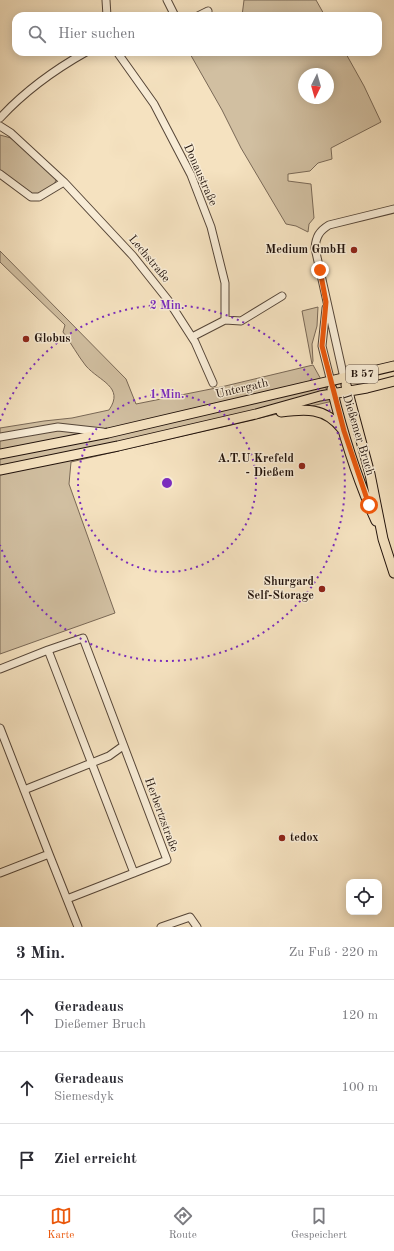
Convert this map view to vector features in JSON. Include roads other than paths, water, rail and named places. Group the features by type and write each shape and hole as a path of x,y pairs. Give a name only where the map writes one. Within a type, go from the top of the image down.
{"main road":[{"name":"Untergath","path":"0,454 108,433 394,366"},
{"name":"Dießemer Bruch","path":"344,378 370,474 384,539 394,573"},
{"name":"B 57","path":"334,394 367,388 394,380"},
{"name":"Dießemer Bruch","path":"330,382 364,495 384,539"},
{"path":"0,470 256,414 320,396 334,394"},
{"path":"256,414 309,410 319,412 336,421 344,431"}],"street":[{"path":"106,0 107,12"},
{"path":"167,0 173,12"},
{"path":"0,118 26,92 62,66 79,56"},
{"name":"Donaustraße","path":"121,56 154,104 191,175 211,227 225,283 225,320"},
{"name":"Lechstraße","path":"0,126 11,133 64,182 133,256 168,300 192,337 212,383"},
{"path":"0,174 31,197 38,198 64,182"},
{"path":"344,378 315,248 316,236 328,225 394,209"},
{"path":"192,337 225,320 240,321 282,296"},
{"path":"326,302 322,346 330,382"},
{"path":"0,437 58,427 108,433"},
{"name":"Herbertzstraße","path":"0,669 83,638 167,860 67,899"},
{"path":"48,650 134,873"},
{"path":"0,728 78,927"},
{"path":"24,790 109,756 123,746"},
{"path":"0,873 49,854"},
{"path":"162,927 190,917 197,927"}],"place":[{"name":"Medium GmbH","path":"354,250"},
{"name":"Globus","path":"26,339"},
{"name":"A.T.U Krefeld - Dießem","path":"302,466"},
{"name":"Shurgard Self-Storage","path":"322,589"},
{"name":"tedox","path":"282,838"}]}
